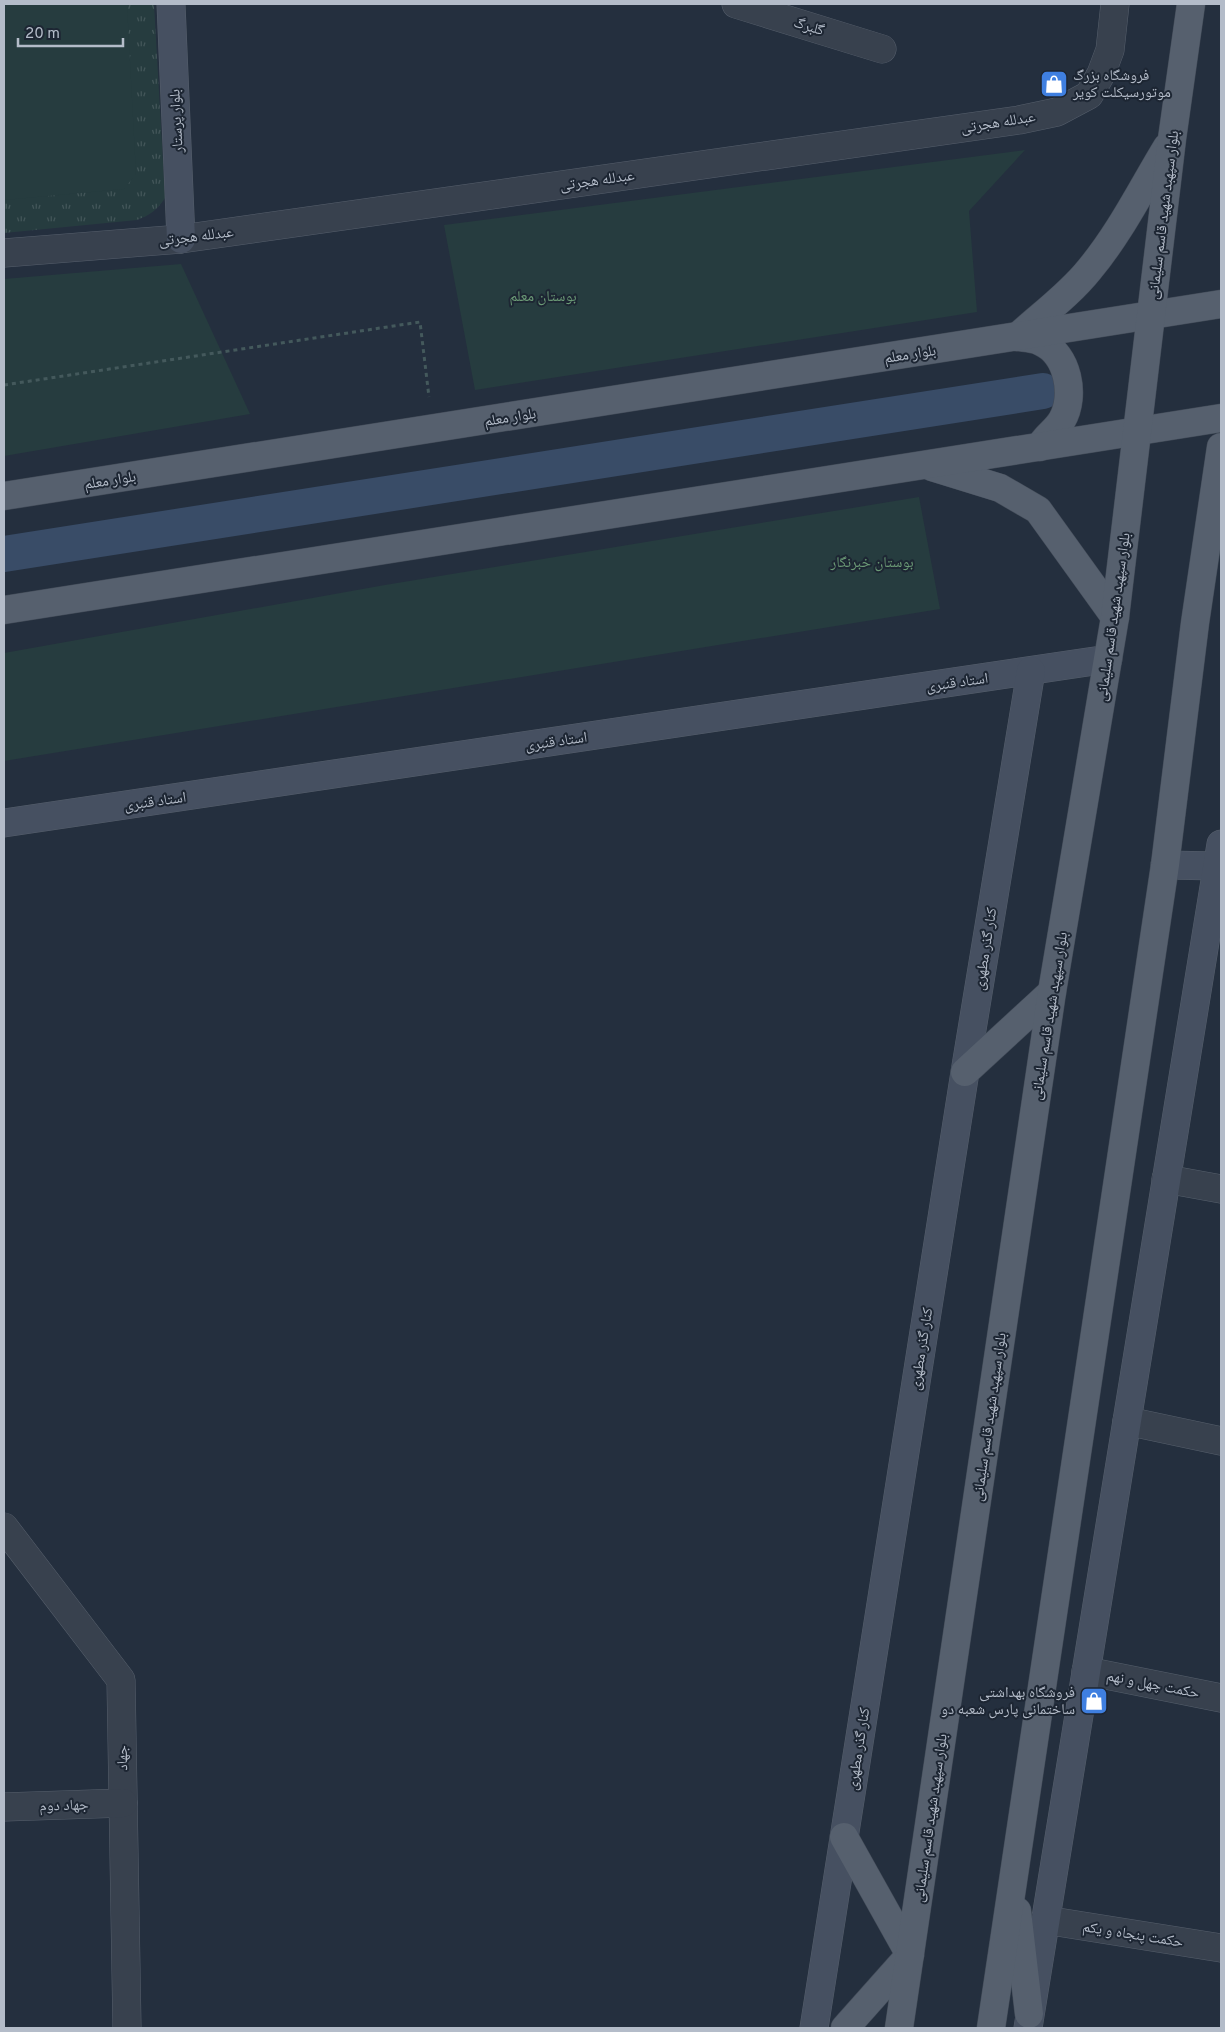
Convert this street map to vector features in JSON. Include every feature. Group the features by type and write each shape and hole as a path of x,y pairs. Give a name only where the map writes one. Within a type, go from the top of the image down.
{"main road":[{"name":"بلوار سپهبد شهید قاسم سلیمانی","path":"899,2028 1052,992 1115,617 1172,139 1191,4"},
{"path":"1017,337 1067,293 1089,270 1110,241 1172,139"},
{"name":"بلوار معلم","path":"4,496 1221,304"},
{"path":"1017,337 1042,342 1053,351 1062,363 1070,391 1068,406 1063,420 1054,432 1043,441 1040,447"},
{"path":"4,610 1221,418"},
{"path":"991,2028 1012,1874 1165,865 1221,447"},
{"path":"926,465 1000,488 1038,510 1115,617"},
{"path":"1196,623 1221,573"},
{"path":"964,1072 1052,992"},
{"path":"844,1838 910,1955 845,2028"},
{"path":"1012,1874 1029,2021"}],"street":[{"name":"بلوار پرستار","path":"171,4 181,239"},
{"name":"گلبرگ","path":"736,4 882,49"},
{"name":"عبدلله هجرتی","path":"4,253 181,239 1019,120 1057,112 1089,95 1101,74 1110,50 1115,4"},
{"name":"استاد قنبری","path":"4,823 1108,659"},
{"name":"کنار گذر مطهری","path":"814,2028 964,1072 1031,671"},
{"path":"1029,2021 1166,1179 1215,920 1219,855 1165,865"},
{"path":"1166,1179 1221,1190"},
{"path":"1127,1421 1221,1441"},
{"name":"جهاد","path":"9,1540 121,1680 127,2028"},
{"name":"حکمت چهل و نهم","path":"1086,1671 1221,1698"},
{"name":"جهاد دوم","path":"4,1807 123,1803"},
{"name":"حکمت پنجاه و یکم","path":"1045,1920 1221,1948"}],"path":[{"path":"4,385 420,322 433,429"}],"green space":[{"path":"4,4 154,4 165,198 153,212 137,220 4,233"},
{"path":"4,4 127,4 136,174 124,189 4,200"},
{"name":"بوستان معلم","path":"1025,150 969,211 977,312 475,390 444,225"},
{"path":"181,264 250,414 4,456 4,279"},
{"name":"بوستان خبرنگار","path":"919,497 940,609 4,761 4,653 385,585"}],"waterway":[{"path":"4,554 1043,391"}],"place":[{"name":"فروشگاه بزرگ موتورسیکلت کویر","path":"1054,84"},
{"name":"فروشگاه بهداشتی ساختمانی پارس شعبه دو","path":"1094,1701"}]}
